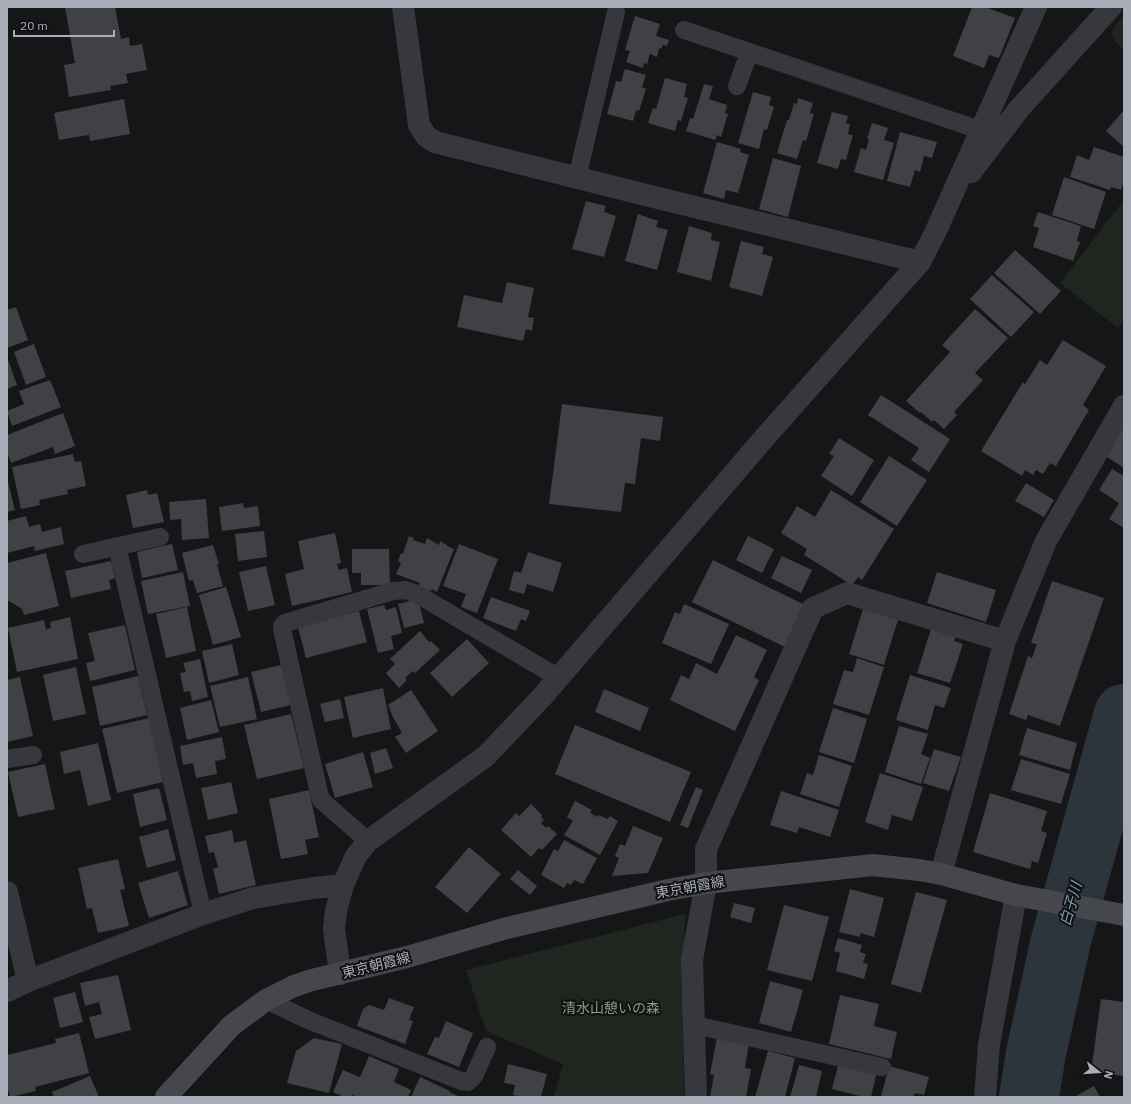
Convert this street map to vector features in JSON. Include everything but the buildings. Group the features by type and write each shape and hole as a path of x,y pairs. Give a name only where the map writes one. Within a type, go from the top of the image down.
{"main road":[{"name":"東京朝霞線","path":"166,1097 232,1025 266,1000 294,986 312,980 407,957 507,928 668,890 706,883 873,865 940,874 1016,895 1114,913"}],"street":[{"path":"403,7 419,125 426,136 436,142 920,262"},
{"path":"340,974 334,929 336,911 343,885 356,856 368,841 486,756 559,678 766,436 920,262 935,233 1036,7"},
{"path":"950,200 1019,109 1111,7"},
{"path":"940,874 1005,642 1046,541 1124,406"},
{"path":"696,1097 692,960 706,883 706,849 813,608 847,593 1005,642"},
{"path":"7,991 203,914 253,898 313,888 343,885"},
{"path":"7,892 28,982"},
{"path":"985,1097 989,1045 1016,895"}],"lane":[{"path":"577,178 616,12"},
{"path":"684,30 980,130"},
{"path":"737,86 749,53"},
{"path":"83,554 160,537"},
{"path":"117,546 203,914"},
{"path":"368,841 321,800 282,629 282,626 285,623 393,591 406,590 417,594 559,678"},
{"path":"7,760 33,755"},
{"path":"266,1000 308,1020 461,1081 468,1082 474,1076 487,1047"},
{"path":"695,1025 882,1067"}],"green space":[{"path":"1124,16 1124,46 1122,48 1114,39 1112,32"},
{"path":"1124,200 1124,318 1118,328 1060,283"},
{"name":"清水山憩いの森","path":"685,914 683,1031 684,1097 554,1097 563,1064 486,1031 466,970"}],"waterway":[{"name":"白子川","path":"1029,1097 1036,1053 1061,940 1124,714"}]}
